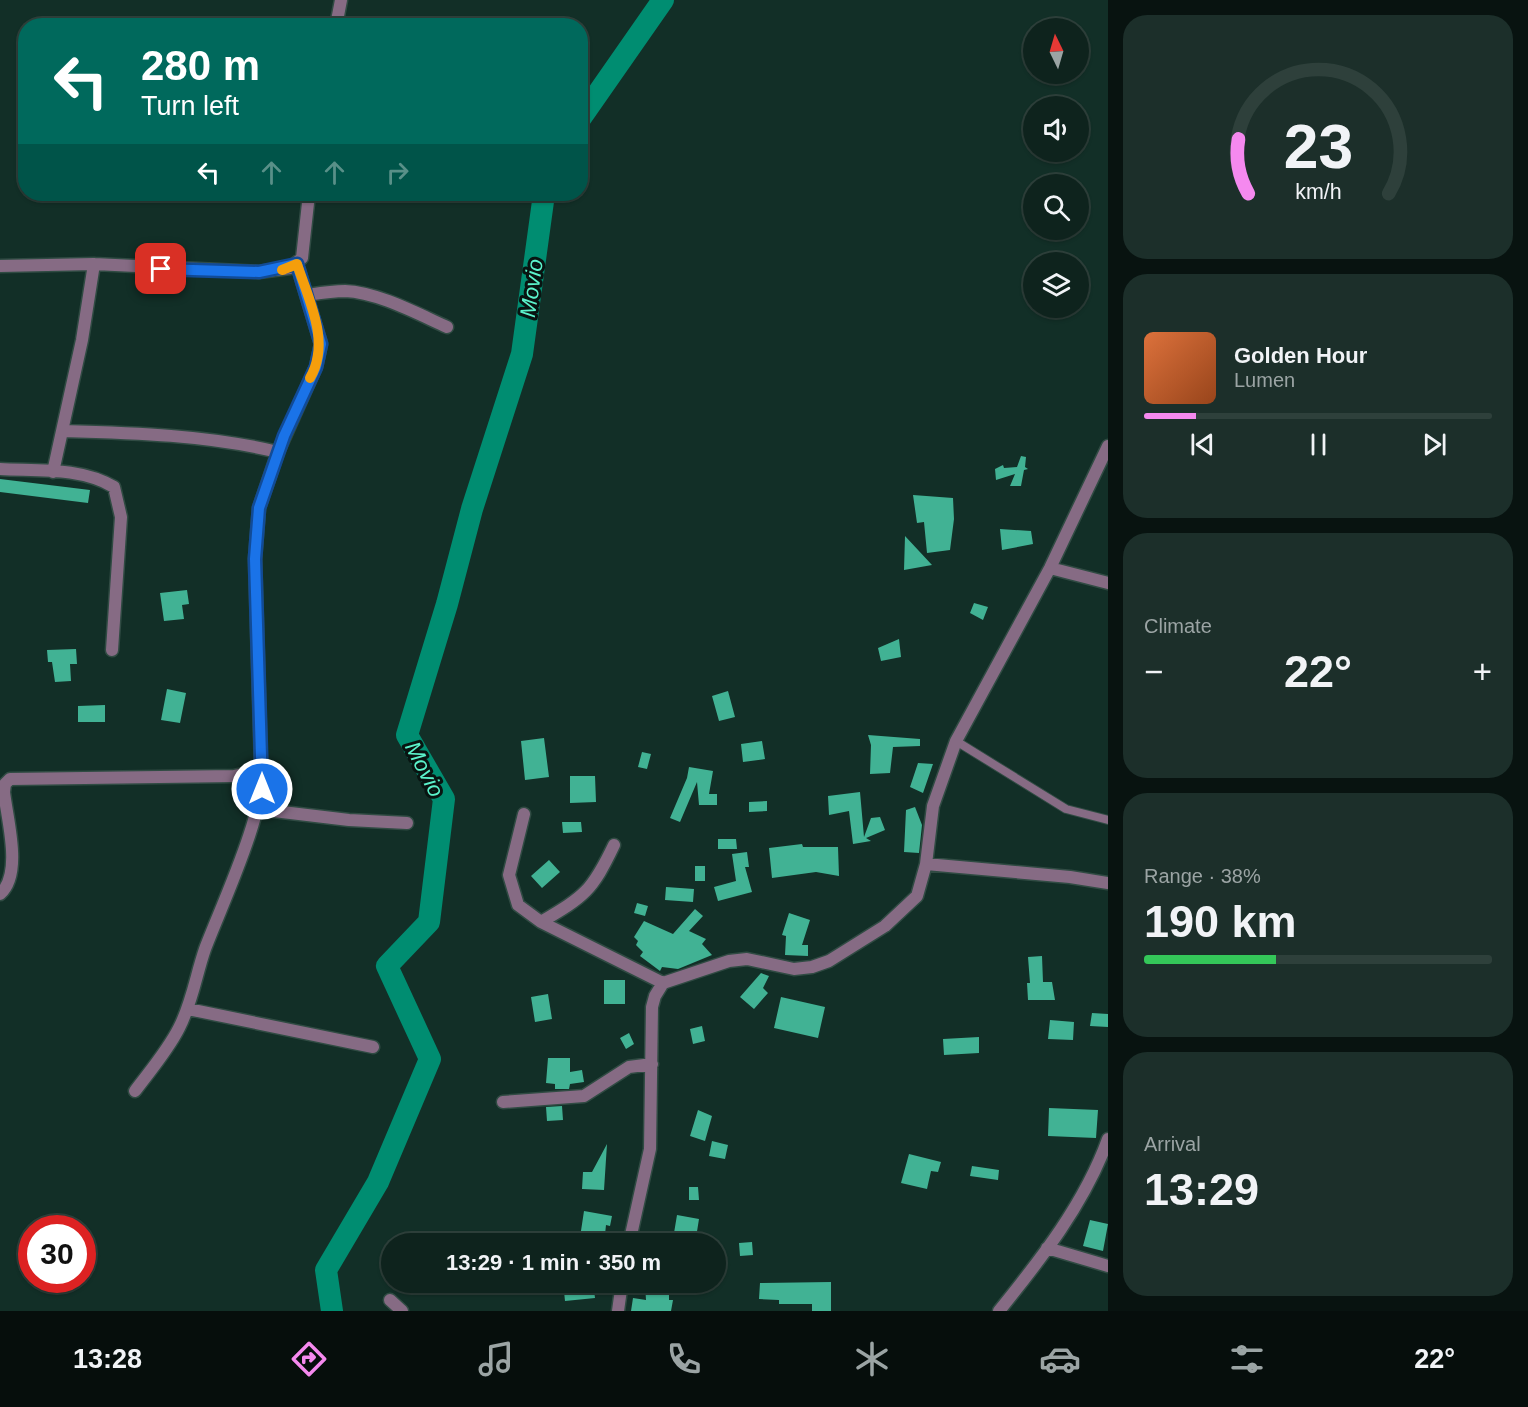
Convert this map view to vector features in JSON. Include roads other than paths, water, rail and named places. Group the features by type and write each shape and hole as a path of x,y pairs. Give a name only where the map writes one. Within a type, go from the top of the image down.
{"street":[{"path":"338,18 341,0"},
{"path":"0,266 94,264 259,272 297,264 302,258 305,246 308,201"},
{"path":"53,472 94,264"},
{"path":"135,1091 174,1036 188,1010 204,952 257,809 262,789 255,559 259,508 278,452 319,358 321,344 297,264"},
{"path":"307,295 347,291 358,293 403,307 447,327"},
{"path":"62,431 176,435 246,444 278,452"},
{"path":"631,1233 650,1149 654,996 663,983 729,961 747,959 795,969 812,967 829,961 885,926 916,896 926,864 933,807 956,741 1050,568 1108,446"},
{"path":"0,469 79,474 100,478 114,487 121,517 112,650"},
{"path":"1050,568 1108,583"},
{"path":"0,894 8,884 12,867 4,792 8,780 29,777 234,776 256,771 261,767"},
{"path":"257,809 407,824"},
{"path":"524,814 511,865 510,884 518,905 541,922 663,983"},
{"path":"541,922 583,897 602,870 614,844"},
{"path":"926,864 1059,876 1108,883"},
{"path":"188,1010 373,1047"},
{"path":"503,1102 584,1096 629,1067 652,1064"},
{"path":"999,1311 1047,1248 1077,1203 1107,1144"},
{"path":"1047,1248 1108,1266"},
{"path":"618,1311 620,1293"},
{"path":"390,1300 402,1311"}],"lane":[{"path":"956,741 1065,809 1108,820"}],"waterway":[{"name":"Movio","path":"588,108 663,0"},
{"name":"Movio","path":"332,1311 326,1270 378,1182 430,1059 387,966 429,922 444,799 407,735 447,604 472,509 522,354 543,201"}]}
